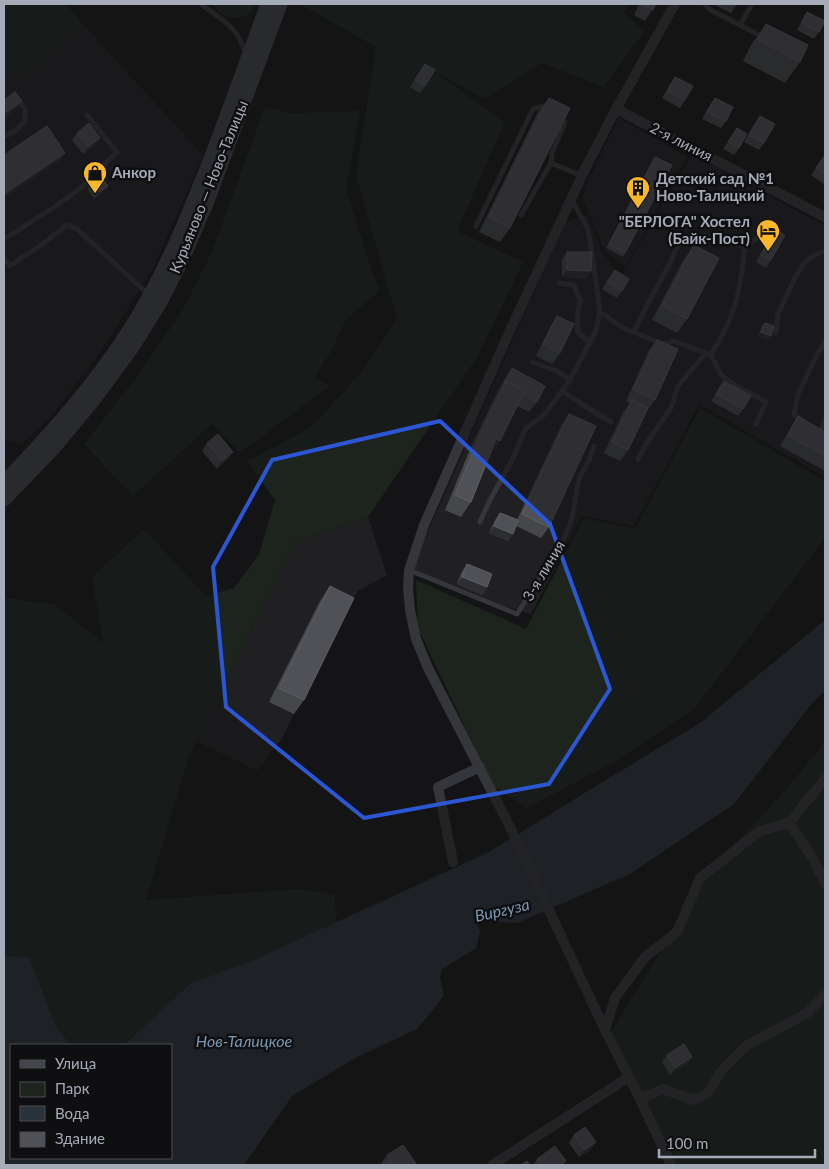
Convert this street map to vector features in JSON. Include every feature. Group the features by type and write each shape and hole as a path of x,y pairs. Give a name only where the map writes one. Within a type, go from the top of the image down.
{"main road":[{"name":"Курьяново — Ново-Талицы","path":"4,483 44,441 83,395 122,343 150,296 173,251 196,198 268,4"},
{"name":"Курьяново — Ново-Талицы","path":"4,499 54,447 93,400 132,347 160,302 183,257 207,201 280,4"}],"street":[{"path":"671,1165 605,1030 510,827 428,668 416,639 408,588 409,570 424,525 508,335 582,176 616,109 675,4"},
{"name":"2-я линия","path":"616,109 825,218"},
{"path":"453,862 438,787 480,767"},
{"path":"605,1030 615,998 644,956 678,932 700,878 760,831 789,823 825,779"},
{"path":"789,823 812,857 825,883"},
{"path":"640,1099 663,1089 694,1100 708,1093 721,1071 747,1046 806,1014 825,995"},
{"path":"492,1165 629,1077"}],"lane":[{"path":"203,4 232,27 242,42 248,61"},
{"path":"705,4 709,9 772,42"},
{"path":"740,25 752,4"},
{"path":"4,137 15,131 24,121 25,109 19,100"},
{"path":"476,226 533,110 544,106 560,116 565,122 552,153 551,163 520,215"},
{"path":"4,239 82,187 117,152 87,115"},
{"path":"551,163 582,176"},
{"path":"480,522 513,458 526,428 544,415 570,380 596,331 600,312 588,228 571,199"},
{"path":"4,258 10,266 67,225 77,229 150,296"},
{"path":"634,332 678,245 689,238 703,235 726,243 745,246 775,229"},
{"path":"638,459 671,408 678,386 709,354 721,338 732,315 738,292 745,246"},
{"path":"776,333 778,314 795,278 804,263 814,255 825,251"},
{"path":"559,283 574,285 580,300 577,320 578,333 590,342"},
{"path":"600,312 623,328 663,344 674,341 709,354 721,375 738,387 766,402 756,424"},
{"path":"807,424 794,415 798,394 825,341"},
{"path":"532,362 557,371 570,380"},
{"path":"562,390 580,404 611,422"},
{"path":"820,433 825,419"},
{"path":"813,428 825,437"},
{"name":"3-я линия","path":"409,570 517,614 564,539 572,518 578,479 590,458 594,446"}],"highlighted area":[{"path":"440,421 550,524 610,689 549,784 364,818 226,707 213,567 272,460"}],"shaded area":[{"path":"82,23 203,155 153,268 100,353 49,419 20,445 4,439 4,83 38,65"},
{"path":"619,118 687,157 626,266 605,252 583,199 586,185"},
{"path":"692,154 825,226 825,477 699,404 634,526 582,516 531,614 507,607 411,569 565,223 587,215 601,250 620,278"},
{"path":"368,517 387,575 358,591 344,613 282,738 257,771 196,741 295,542"}],"green space":[{"path":"4,4 66,4 82,23 38,65 4,83"},
{"path":"213,4 255,4 247,16 230,18 220,13"},
{"path":"300,4 628,4 624,12 644,32 603,87 542,63 485,99 433,71 505,122 457,231 523,262 478,356 368,517 295,542 189,755 146,900 298,889 335,894 336,923 254,960 191,983 125,1044 70,1044 56,1027 29,957 4,956 4,598 54,604 103,643 92,577 144,529 206,596 234,588 259,554 275,500 247,461 310,428 360,374 397,319 356,176 376,47"},
{"path":"265,107 290,113 360,111 346,189 380,291 347,318 330,353 314,378 330,386 240,453 212,424 133,496 84,444 139,374 184,308 211,254"},
{"path":"700,408 825,481 825,538 694,709 616,761 527,808 493,786 418,628 416,580 526,629 584,518 635,529"},
{"path":"825,742 825,1165 675,1165 610,1034 712,868 783,793"}],"water":[{"name":"Нов-Талицкое","path":"825,620 825,691 813,702 734,804 630,874 517,923 487,921 482,924 479,923 480,931 476,948 442,969 440,977 444,996 417,1029 357,1057 292,1096 244,1165 4,1165 4,956 29,957 56,1027 70,1044 10,1044 10,1159 172,1159 172,1044 125,1044 191,983 254,960 489,852 700,723"}],"building":[{"path":"641,4 656,4 653,10"},
{"path":"807,12 825,21 819,32 802,23"},
{"path":"766,24 808,45 800,62 758,40"},
{"path":"425,64 435,70 425,86 415,80"},
{"path":"675,77 693,86 685,100 668,91"},
{"path":"15,92 22,101 4,114 4,100"},
{"path":"549,98 570,108 510,228 489,217"},
{"path":"715,98 733,107 726,121 707,112"},
{"path":"760,116 775,124 764,143 749,135"},
{"path":"89,123 100,138 88,147 77,133"},
{"path":"47,126 65,153 4,194 4,155"},
{"path":"737,128 747,134 739,148 728,142"},
{"path":"825,155 825,174 816,168"},
{"name":"Детский сад №1 Ново-Талицкий","path":"655,157 672,165 625,253 609,244"},
{"path":"100,175 108,186 99,192 92,181"},
{"name":"\"БЕРЛОГА\" Хостел (Байк-Пост)","path":"775,230 785,235 771,260 761,255"},
{"path":"694,245 719,258 687,319 662,306"},
{"path":"567,252 592,252 591,271 567,270"},
{"path":"615,270 629,279 622,291 607,282"},
{"path":"557,316 574,324 560,353 543,345"},
{"path":"765,323 774,326 771,336 761,332"},
{"path":"657,340 678,349 655,400 633,390"},
{"path":"512,368 545,386 537,402 523,394 525,390 506,381 504,384"},
{"path":"506,381 525,390 500,441 496,439 471,502 455,495 481,433"},
{"path":"724,381 751,396 743,409 716,394"},
{"path":"632,400 648,408 628,450 612,442"},
{"path":"569,414 596,426 549,527 522,514"},
{"path":"798,416 825,432 825,456 788,435"},
{"path":"218,434 233,452 222,461 207,443"},
{"path":"500,513 518,520 513,534 494,526"},
{"path":"467,564 492,574 487,587 462,577"},
{"path":"330,586 354,598 304,700 279,688"},
{"path":"684,1044 692,1057 675,1068 667,1055"},
{"path":"585,1127 596,1142 584,1150 574,1135"},
{"path":"403,1145 417,1165 388,1165 387,1163 391,1161 387,1155"},
{"path":"555,1146 566,1161 560,1165 542,1165 537,1159"},
{"path":"527,1161 530,1165 522,1165 522,1164"}],"place":[{"name":"Анкор","path":"95,194"},
{"name":"Детский сад №1 Ново-Талицкий","path":"638,209"},
{"name":"\"БЕРЛОГА\" Хостел (Байк-Пост)","path":"768,252"}],"water label":[{"name":"Виргуза","path":"502,910"}]}
